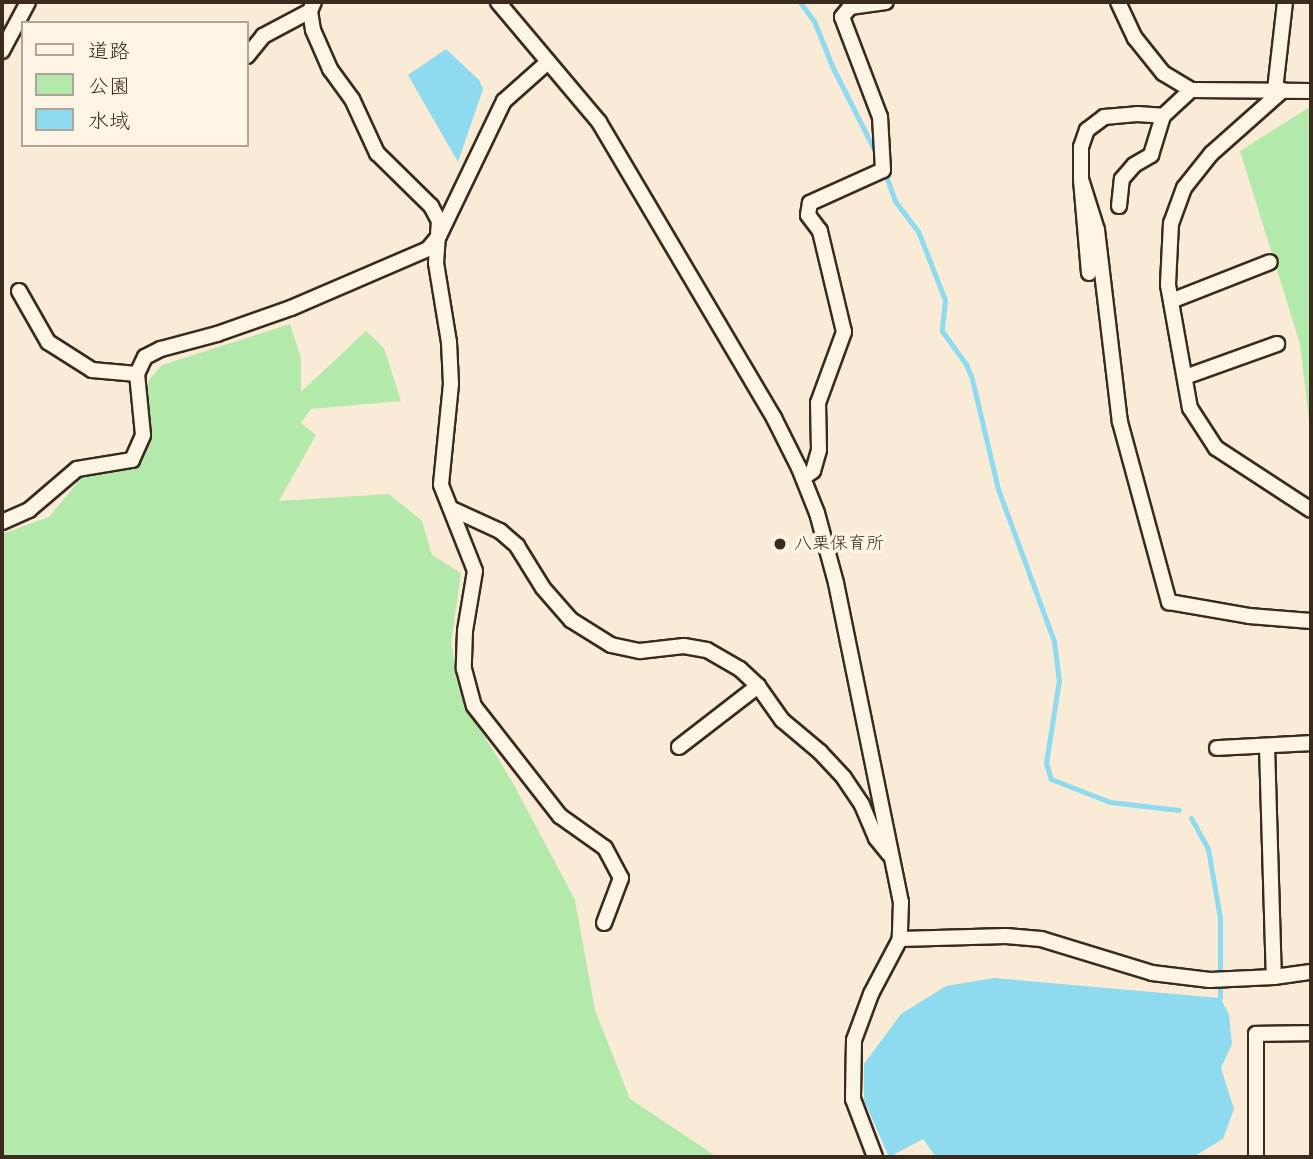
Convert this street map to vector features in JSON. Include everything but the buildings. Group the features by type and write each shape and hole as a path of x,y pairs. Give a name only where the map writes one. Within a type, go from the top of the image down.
{"street":[{"path":"2,51 28,2"},
{"path":"499,2 599,122 774,418 817,513 836,583 901,902 900,939 871,995 853,1040 853,1099 875,1157"},
{"path":"803,478 813,471 819,450 818,402 844,332 820,231 808,215 810,203 883,170 880,117 842,17 850,7 886,2"},
{"path":"1118,2 1135,38 1163,73 1191,90 1311,91"},
{"path":"1284,2 1279,90 1211,154 1184,188 1171,223 1168,285 1191,408 1216,448 1311,510"},
{"path":"248,55 263,36 312,6 313,30 330,69 352,99 377,153 431,206 439,221 436,263 449,342 451,384 441,485 475,571 465,631 464,669 474,706 560,817 605,848 621,878 604,923"},
{"path":"2,522 29,510 77,469 116,465 132,460 144,435 137,374 145,357 161,349 217,334 291,308 428,249 439,236 504,102 548,62"},
{"path":"1119,206 1122,179 1134,165 1151,155 1163,116 1191,90"},
{"path":"1089,273 1081,179 1081,147 1087,130 1104,117 1137,114 1163,116"},
{"path":"1081,179 1097,230 1120,422 1168,602 1249,616 1311,621"},
{"path":"1171,301 1270,262"},
{"path":"19,290 48,341 92,370 137,374"},
{"path":"1185,377 1277,344"},
{"path":"452,509 508,538 517,546 543,588 571,620 611,645 640,651 684,646 707,650 740,669 758,686 782,720 820,752 844,778 862,805 876,838 891,857"},
{"path":"679,747 758,686"},
{"path":"1217,748 1311,743"},
{"path":"1268,746 1274,978"},
{"path":"900,939 1006,936 1041,939 1152,973 1210,980 1274,978 1311,972"},
{"path":"1256,1157 1256,1034 1311,1033"}],"green space":[{"path":"1311,106 1311,438 1300,344 1240,151"},
{"path":"290,324 301,358 301,392 366,331 384,348 401,401 311,409 301,423 316,435 279,501 389,494 422,521 432,555 461,573 451,644 466,706 513,783 575,900 595,1010 630,1099 717,1157 2,1157 2,534 49,517 82,477 136,468 149,442 148,381 162,365"}],"water":[{"path":"446,49 479,80 483,89 458,162 408,75"},
{"path":"994,978 1220,998 1229,1014 1232,1044 1221,1068 1234,1109 1223,1139 1193,1157 936,1157 923,1139 889,1157 864,1100 864,1064 901,1014 946,986"}],"waterway":[{"path":"800,2 814,21 833,68 877,155"},
{"path":"886,176 895,201 918,231 945,300 942,331 966,364 972,379 998,489 1054,641 1059,680 1046,763 1051,779 1110,802 1179,810"},
{"path":"1191,818 1208,849 1220,918 1220,998"}],"place":[{"name":"八栗保育所","path":"780,544"}]}
